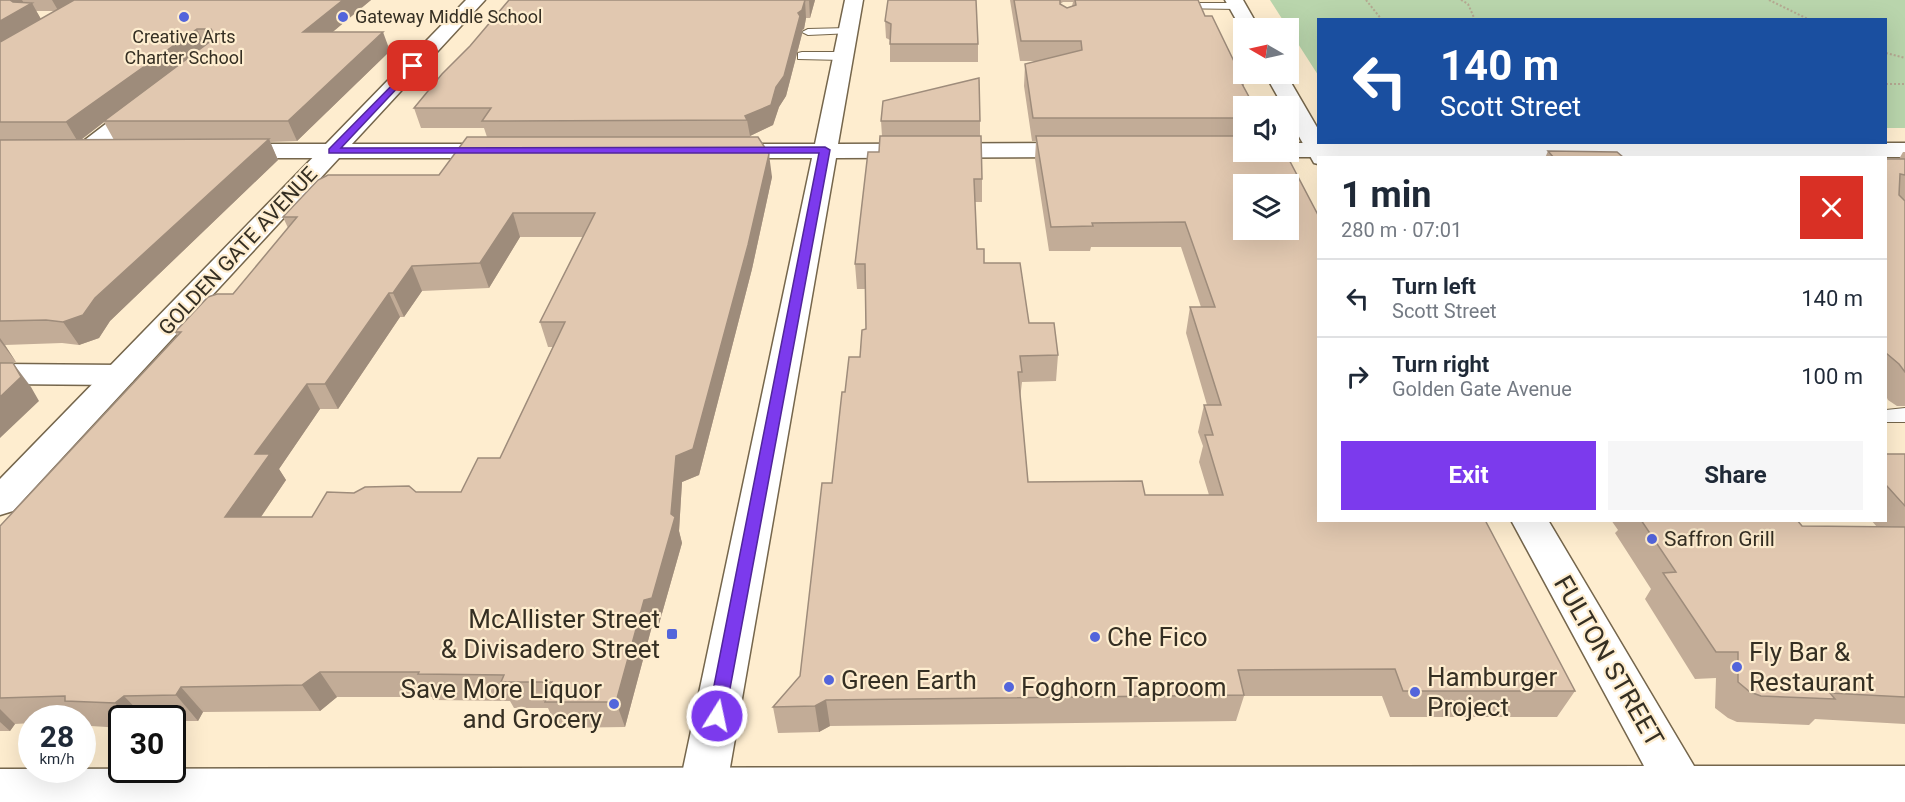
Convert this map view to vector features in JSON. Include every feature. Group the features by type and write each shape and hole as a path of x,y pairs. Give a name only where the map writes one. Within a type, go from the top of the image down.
{"street":[{"name":"GOLDEN GATE AVENUE","path":"0,502 476,0"},
{"path":"702,796 854,0"},
{"path":"1236,3 1244,18"},
{"path":"1282,84 1321,154"},
{"path":"120,151 74,151 160,94"},
{"path":"705,151 1101,150"},
{"path":"1299,151 1321,154 1816,154 1905,150"},
{"path":"202,151 527,151"},
{"path":"0,374 121,375"},
{"name":"FULTON STREET","path":"1531,522 1685,796"},
{"path":"0,791 702,796 1685,796 1905,789"}],"lane":[{"path":"1158,6 1236,3"},
{"path":"808,32 848,31"},
{"path":"802,56 843,56"},
{"path":"1887,416 1905,416"}],"path":[{"path":"1366,0 1380,18"},
{"path":"1461,0 1468,4"},
{"path":"1468,0 1474,18"},
{"path":"1769,0 1787,7"},
{"path":"1774,0 1806,18"},
{"path":"1887,52 1905,58"},
{"path":"1887,84 1905,84"}],"green space":[{"path":"1270,0 1905,0 1905,128 1887,128 1887,18 1317,18 1317,73 1299,45 1299,18 1282,18"}],"building":[{"path":"0,0 10,0 32,3 0,21"},
{"path":"74,0 343,0 303,32 383,32 288,121 104,121 216,37 211,29 197,29 66,122 0,122 0,42"},
{"path":"509,0 805,0 802,10 798,13 800,16 784,76 776,87 771,105 745,116 747,120 482,121 491,108 414,108"},
{"path":"888,0 976,0 978,44 890,44 891,24 885,21"},
{"path":"1014,0 1060,0 1060,4 1067,8 1076,5 1075,0 1198,0 1205,16 1212,16 1233,59 1233,84 1242,84 1249,96 1233,96 1233,118 1033,118 1025,64 1082,50 1081,41 1021,41"},
{"path":"979,78 980,121 881,121 883,101"},
{"path":"880,136 981,136 982,179 974,179 977,249 984,249 984,263 1020,263 1029,323 1054,323 1058,355 1020,356 1022,372 1018,372 1028,482 1142,481 1145,495 1223,495 1205,435 1213,435 1204,405 1221,405 1190,307 1215,307 1185,222 1092,223 1093,226 1051,227 1036,136 1233,136 1233,162 1290,162 1297,174 1233,174 1233,240 1299,240 1299,179 1317,213 1317,522 1486,522 1575,691 1403,691 1395,669 1238,670 1244,695 826,700 815,706 773,707 800,676 822,483 832,483 842,392 845,392 849,357 860,357 862,330 866,329 865,264 855,264 868,152 879,152"},
{"path":"467,137 758,137 769,154 748,245 693,449 676,456 671,514 675,517 652,598 644,600 616,702 545,702 552,682 501,682 504,675 418,674 419,672 320,672 302,685 181,687 176,695 124,696 115,703 65,701 65,696 0,698 0,526 181,332 175,332 208,297 217,294 233,294 297,217 283,217 318,180 328,175 439,175","holes":["513,213 595,213 540,322 565,322 500,458 478,458 461,492 416,492 409,486 365,487 354,493 327,492 312,517 225,517 270,454 255,454 307,384 325,384 389,293 393,293 412,266 480,263"]},
{"path":"269,139 95,298 83,315 63,322 0,321 0,140"},
{"path":"1548,151 1617,152 1622,156 1552,156"},
{"path":"1887,159 1905,159 1905,175 1900,174 1899,195 1905,201 1905,372 1887,354"},
{"path":"0,363 13,363 21,377 0,397"},
{"path":"1887,454 1905,454 1905,506 1887,486"},
{"path":"1642,522 1799,522 1802,526 1905,527 1905,697 1830,693 1835,699 1761,696 1750,692 1738,682 1738,652 1716,652 1663,573 1676,572"}],"place":[{"name":"Creative Arts Charter School","path":"184,17"},
{"name":"Gateway Middle School","path":"343,17"},
{"name":"Saffron Grill","path":"1652,539"},
{"name":"McAllister Street & Divisadero Street","path":"672,634"},
{"name":"Che Fico","path":"1095,637"},
{"name":"Fly Bar & Restaurant","path":"1737,667"},
{"name":"Green Earth","path":"829,680"},
{"name":"Foghorn Taproom","path":"1009,687"},
{"name":"Hamburger Project","path":"1415,692"},
{"name":"Save More Liquor and Grocery","path":"614,704"}],"route":[{"path":"413,66 333,151 825,150 717,716"}]}
